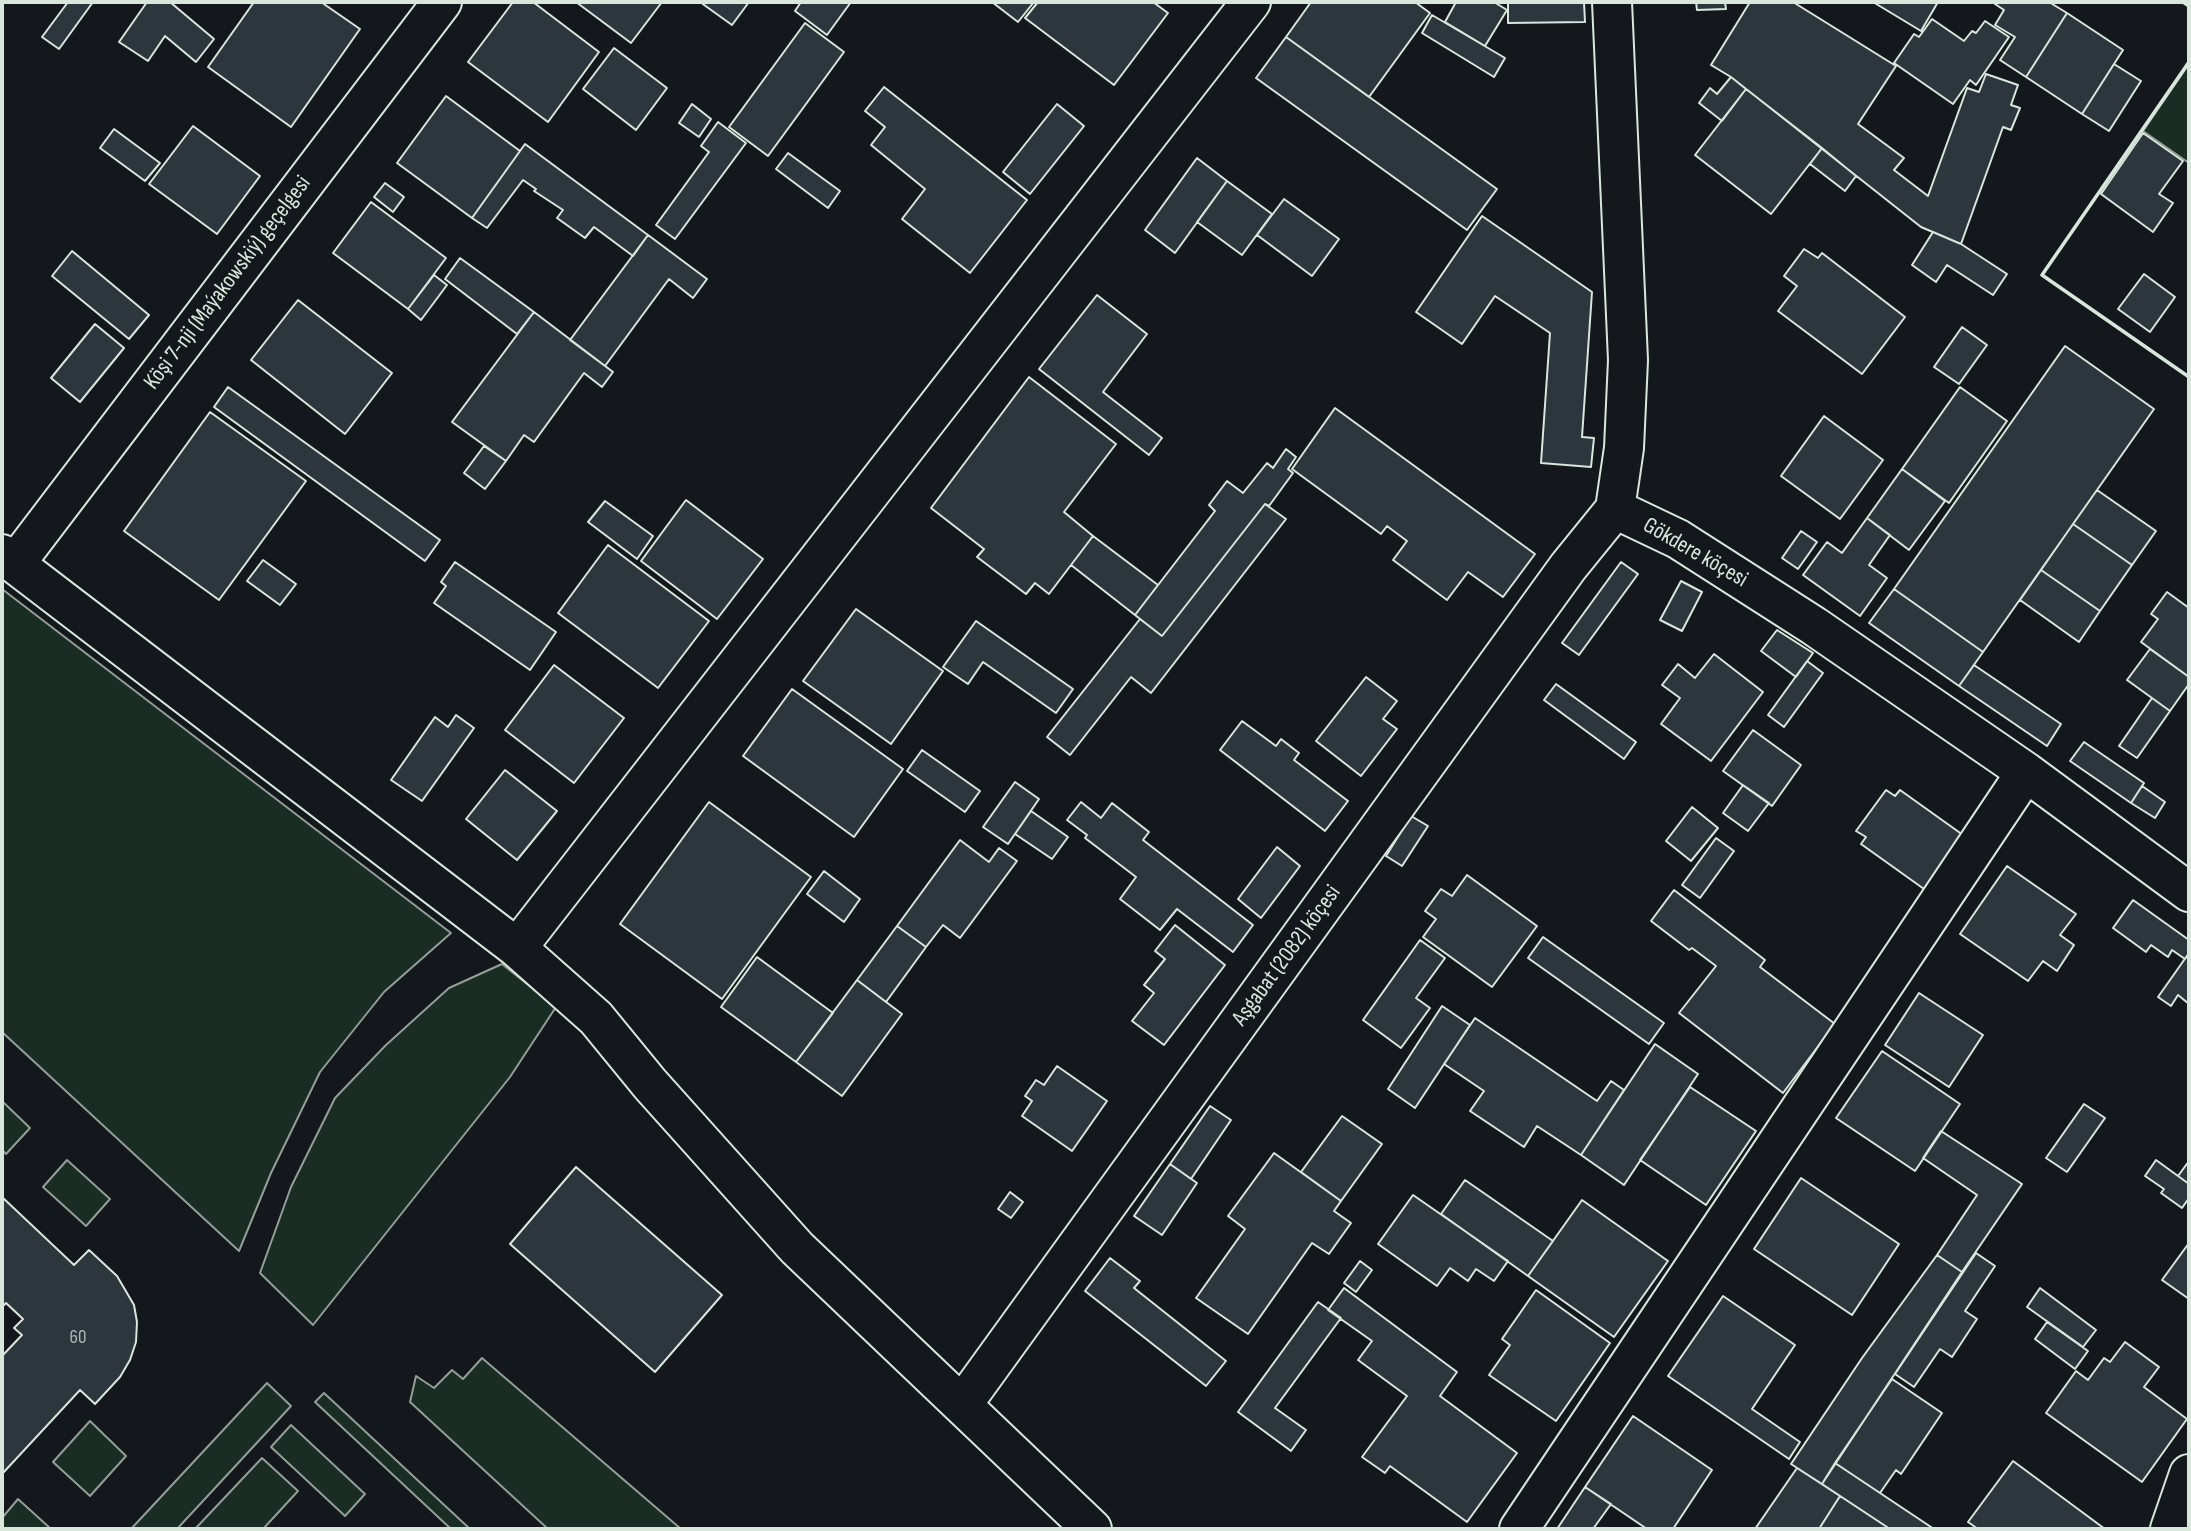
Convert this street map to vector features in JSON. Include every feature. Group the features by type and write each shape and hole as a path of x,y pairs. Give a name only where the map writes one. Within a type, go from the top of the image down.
{"street":[{"name":"Köşi 7-nji (Maýakowskiý) geçelgesi","path":"8,559 442,2"},
{"path":"517,948 1251,2"},
{"name":"Gökdere köçesi","path":"1612,2 1628,360 1624,448 1615,509 1678,539 1814,626 2026,772 2189,892"},
{"name":"Aşgabat (2082) köçesi","path":"962,1405 1568,567 1615,509"},
{"path":"8,559 517,948 596,1018 650,1084 796,1248 1092,1529"},
{"path":"1519,1529 2026,772"},
{"path":"2171,1529 2189,1474"}],"green space":[{"path":"2189,64 2189,163 2143,131"},
{"path":"2,589 451,933 384,992 320,1072 271,1173 239,1251 2,1032"},
{"path":"502,964 556,1007 510,1077 313,1325 260,1273 291,1187 335,1098 386,1045 449,988"},
{"path":"2,1101 30,1128 6,1154 2,1150"},
{"path":"67,1160 110,1199 86,1226 43,1187"},
{"path":"482,1358 681,1529 548,1529 410,1402 416,1376 434,1388 452,1370 463,1379"},
{"path":"267,1383 291,1406 177,1529 131,1529"},
{"path":"324,1393 470,1529 451,1529 315,1402"},
{"path":"90,1421 126,1456 90,1496 53,1462"},
{"path":"291,1425 365,1494 345,1516 271,1447"},
{"path":"262,1458 298,1491 263,1529 195,1529"},
{"path":"18,1499 51,1529 2,1529 2,1518"}],"building":[{"path":"68,2 93,2 59,49 42,37"},
{"path":"147,2 170,2 214,39 196,62 165,36 148,61 119,42"},
{"path":"254,2 321,2 360,29 291,127 208,67"},
{"path":"513,2 533,2 599,52 548,122 468,62"},
{"path":"576,2 662,2 631,43"},
{"path":"700,2 749,2 732,25"},
{"path":"801,2 851,2 827,35 795,11"},
{"path":"992,2 1034,2 1018,22"},
{"path":"1038,2 1153,2 1168,13 1114,85 1025,18"},
{"path":"1311,2 1415,2 1430,13 1369,97 1286,37"},
{"path":"1456,2 1494,2 1507,10 1485,46 1445,22"},
{"path":"1508,2 1584,2 1585,22 1508,23"},
{"path":"1696,2 1725,2 1726,9 1697,10"},
{"path":"1750,2 1793,2 1896,66 1858,124 1904,158 1894,170 1928,196 1967,88 1979,92 1986,74 2018,85 2011,105 2020,108 2011,130 2003,127 1961,244 1921,227 1731,77 1711,65"},
{"path":"1873,2 1938,2 1921,31"},
{"path":"2049,2 2067,13 2026,77 2000,60 2015,37 1995,25 2004,10 1995,4"},
{"path":"2067,13 2123,50 2082,114 2026,77"},
{"path":"1432,15 1505,58 1494,77 1422,33"},
{"path":"1932,19 1964,41 1972,31 1976,33 1985,21 2009,37 1976,85 1970,80 1953,104 1894,63 1914,34 1919,37"},
{"path":"805,23 844,52 768,156 729,127"},
{"path":"1286,37 1497,189 1467,230 1256,78"},
{"path":"614,48 667,88 636,130 583,89"},
{"path":"2114,64 2141,81 2109,131 2082,114"},
{"path":"1731,77 1746,89 1722,121 1699,103 1710,88 1717,94"},
{"path":"884,87 1027,200 970,273 902,219 925,189 871,145 885,127 865,111"},
{"path":"1746,89 1822,148 1771,214 1695,155"},
{"path":"446,96 520,151 472,218 397,163"},
{"path":"692,104 711,119 699,137 679,123"},
{"path":"1057,104 1084,126 1030,194 1003,172"},
{"path":"718,122 746,143 675,239 656,225 709,152 701,146"},
{"path":"193,126 260,176 217,234 149,184"},
{"path":"114,129 160,163 145,181 100,148"},
{"path":"2143,133 2183,161 2159,194 2173,203 2153,232 2101,194"},
{"path":"525,144 648,235 633,256 594,227 585,238 557,218 563,210 534,191 536,189 523,180 487,228 472,218"},
{"path":"1822,148 1856,176 1845,191 1810,164"},
{"path":"788,153 840,191 828,208 776,169"},
{"path":"1197,158 1227,181 1175,253 1145,230"},
{"path":"1227,181 1272,214 1242,255 1197,222"},
{"path":"385,183 404,197 393,212 374,197"},
{"path":"1284,199 1339,239 1312,276 1257,235"},
{"path":"371,202 446,258 408,309 333,253"},
{"path":"1482,216 1592,292 1582,437 1594,438 1591,467 1541,463 1550,333 1495,296 1462,344 1416,312"},
{"path":"1933,232 1961,244 2007,274 1993,295 1947,265 1936,282 1912,265"},
{"path":"648,235 707,279 693,298 669,279 605,366 570,340"},
{"path":"1804,249 1818,258 1822,253 1905,317 1862,374 1778,311 1797,286 1784,276"},
{"path":"72,251 149,315 129,339 52,276"},
{"path":"460,258 534,312 517,334 445,279"},
{"path":"2144,274 2175,297 2150,332 2118,309"},
{"path":"434,275 447,285 421,320 408,309"},
{"path":"1097,295 1147,334 1103,392 1162,438 1149,455 1039,369"},
{"path":"298,300 392,373 345,434 251,360"},
{"path":"534,312 613,372 602,387 584,373 534,442 524,435 506,461 452,422"},
{"path":"95,324 124,348 80,402 51,378"},
{"path":"1962,327 1987,345 1959,384 1934,367"},
{"path":"2065,346 2154,409 1983,652 1894,589"},
{"path":"1029,377 1116,444 1064,512 1093,536 1049,594 1035,583 1026,594 977,557 984,549 931,508"},
{"path":"228,387 440,540 425,561 214,407"},
{"path":"1960,387 2007,421 1949,503 1902,469"},
{"path":"1335,408 1535,554 1503,597 1468,572 1447,600 1393,560 1407,541 1387,526 1381,534 1292,469"},
{"path":"210,412 306,481 219,600 124,531"},
{"path":"1824,416 1883,460 1840,519 1781,476"},
{"path":"484,446 506,461 485,489 464,473"},
{"path":"1286,449 1296,457 1288,469 1293,473 1269,506 1265,504 1162,636 1135,615 1215,511 1209,505 1227,481 1243,493 1267,463 1273,468"},
{"path":"1902,469 1945,501 1909,550 1867,518"},
{"path":"2097,490 2156,531 2132,565 2073,524"},
{"path":"686,500 763,559 717,619 641,561"},
{"path":"605,501 653,536 637,559 588,522"},
{"path":"1265,504 1286,519 1151,693 1131,677 1070,755 1047,737 1140,619 1162,636"},
{"path":"1867,518 1890,535 1869,565 1887,578 1860,616 1803,575 1827,542 1842,553"},
{"path":"2073,524 2132,565 2100,611 2041,570"},
{"path":"1801,531 1817,542 1798,569 1782,558"},
{"path":"1093,536 1158,585 1135,615 1071,565"},
{"path":"608,545 709,621 658,688 558,613"},
{"path":"263,560 296,584 280,605 247,581"},
{"path":"455,562 556,632 530,670 434,603 446,586 441,582"},
{"path":"1621,562 1638,574 1579,655 1562,643"},
{"path":"2041,570 2100,611 2079,642 2020,600"},
{"path":"1681,581 1702,592 1682,631 1660,620"},
{"path":"1894,589 1983,652 1959,686 1869,623"},
{"path":"2167,592 2189,608 2189,677 2141,642 2158,619 2151,614"},
{"path":"856,609 943,671 891,744 803,681"},
{"path":"976,621 1073,689 1056,713 983,662 968,684 943,667"},
{"path":"1777,630 1813,653 1796,677 1761,651"},
{"path":"2150,649 2189,677 2189,684 2170,711 2127,680"},
{"path":"1714,654 1763,692 1711,761 1661,724 1680,698 1662,685 1678,664 1695,678"},
{"path":"1807,661 1823,673 1784,727 1768,715"},
{"path":"554,665 624,718 574,783 505,730"},
{"path":"1974,665 2061,724 2047,746 1959,686"},
{"path":"1366,677 1397,701 1383,719 1397,729 1361,776 1316,741"},
{"path":"1556,684 1636,742 1624,759 1544,700"},
{"path":"792,689 903,769 854,837 743,756"},
{"path":"2152,698 2170,711 2137,758 2119,746"},
{"path":"456,715 474,728 422,801 391,780 435,717 448,727"},
{"path":"1242,721 1276,746 1281,739 1299,753 1294,760 1348,801 1325,831 1220,750"},
{"path":"1753,730 1801,765 1772,806 1723,771"},
{"path":"2084,742 2144,783 2131,803 2070,761"},
{"path":"922,750 980,791 965,812 907,771"},
{"path":"505,770 557,811 517,860 466,819"},
{"path":"1015,782 1039,799 1008,844 983,827"},
{"path":"1743,785 1769,803 1748,831 1723,813"},
{"path":"2142,786 2165,802 2155,818 2131,803"},
{"path":"1886,790 1895,796 1900,790 1963,835 1924,889 1861,844 1866,837 1856,831"},
{"path":"709,802 811,877 722,999 620,924"},
{"path":"1081,802 1101,818 1112,803 1149,832 1143,840 1253,925 1233,952 1177,909 1160,930 1120,899 1136,877 1085,838 1087,835 1067,820"},
{"path":"1692,807 1718,828 1691,861 1666,841"},
{"path":"1031,811 1068,837 1052,859 1015,834"},
{"path":"1411,816 1428,826 1402,866 1386,856"},
{"path":"1716,838 1734,851 1700,898 1682,885"},
{"path":"960,840 989,862 999,848 1017,861 960,938 943,925 926,947 897,926"},
{"path":"1277,847 1300,866 1261,918 1238,899"},
{"path":"2007,866 2076,914 2060,935 2074,945 2057,971 2043,961 2028,981 1960,934"},
{"path":"824,871 860,899 844,922 807,894"},
{"path":"1467,875 1537,926 1492,987 1423,937 1436,919 1425,911 1441,889 1452,896"},
{"path":"1674,890 1765,960 1760,967 1835,1024 1783,1093 1679,1013 1716,966 1692,948 1689,950 1651,921"},
{"path":"2133,900 2189,940 2189,953 2185,959 2172,950 2168,957 2151,945 2146,952 2113,928"},
{"path":"1175,925 1225,965 1164,1045 1132,1021 1154,993 1144,985 1165,959 1155,951"},
{"path":"897,926 926,947 886,1002 857,980"},
{"path":"1543,937 1664,1023 1649,1044 1528,958"},
{"path":"1420,940 1445,958 1416,998 1430,1008 1401,1048 1363,1020"},
{"path":"2189,953 2189,1004 2178,995 2171,1006 2158,997"},
{"path":"757,957 833,1013 796,1062 721,1007"},
{"path":"857,980 902,1014 842,1096 796,1062"},
{"path":"1919,993 1983,1035 1949,1087 1885,1045"},
{"path":"1442,1006 1470,1025 1415,1108 1388,1089"},
{"path":"1475,1018 1597,1101 1611,1081 1624,1090 1581,1155 1537,1126 1524,1147 1470,1111 1484,1091 1444,1064"},
{"path":"1655,1044 1698,1074 1624,1185 1581,1155"},
{"path":"1882,1051 1960,1104 1915,1171 1836,1118"},
{"path":"1057,1066 1107,1101 1072,1151 1022,1116 1032,1101 1025,1096 1036,1080 1044,1085"},
{"path":"1690,1087 1756,1131 1706,1205 1640,1160"},
{"path":"2084,1104 2105,1118 2067,1172 2046,1158"},
{"path":"1210,1106 1231,1120 1191,1179 1170,1164"},
{"path":"1342,1116 1382,1144 1341,1201 1301,1172"},
{"path":"1941,1131 2022,1184 1962,1272 1937,1255 1977,1195 1923,1158"},
{"path":"1274,1153 1341,1201 1334,1211 1351,1223 1329,1254 1312,1243 1248,1334 1196,1298 1245,1229 1228,1216"},
{"path":"2156,1160 2189,1184 2189,1198 2182,1208 2161,1193 2164,1189 2145,1176"},
{"path":"2189,1161 2189,1184 2178,1176"},
{"path":"1170,1164 1197,1183 1162,1235 1134,1216"},
{"path":"576,1167 722,1295 655,1372 510,1244"},
{"path":"1801,1178 1899,1244 1852,1315 1754,1249"},
{"path":"1465,1180 1553,1241 1528,1276 1441,1214"},
{"path":"1010,1192 1023,1202 1011,1218 998,1209"},
{"path":"1413,1195 1508,1261 1494,1281 1476,1269 1468,1281 1450,1268 1437,1286 1378,1244"},
{"path":"2,1197 74,1265 89,1250 117,1276 134,1305 137,1322 136,1342 120,1377 95,1404 80,1390 2,1474 2,1356 22,1335 14,1328 23,1319 6,1303 2,1307"},
{"path":"1582,1200 1668,1261 1614,1337 1528,1276"},
{"path":"2189,1243 2189,1299 2162,1280"},
{"path":"1976,1253 1995,1266 1965,1311 1977,1319 1952,1357 1940,1349 1914,1387 1895,1374"},
{"path":"1937,1255 1962,1272 1822,1484 1791,1464 1862,1358"},
{"path":"1110,1258 1140,1281 1134,1288 1226,1361 1206,1386 1085,1291"},
{"path":"1360,1261 1372,1270 1356,1292 1344,1283"},
{"path":"1344,1288 1457,1372 1440,1396 1517,1453 1467,1522 1390,1466 1385,1473 1362,1457 1407,1396 1358,1360 1372,1341 1328,1310"},
{"path":"2040,1288 2096,1330 2083,1347 2027,1307"},
{"path":"1536,1290 1610,1343 1556,1421 1489,1375 1510,1345 1502,1339"},
{"path":"1723,1296 1795,1345 1752,1409 1800,1442 1789,1459 1668,1376"},
{"path":"1318,1302 1341,1318 1275,1408 1306,1430 1291,1451 1238,1412"},
{"path":"2047,1322 2088,1351 2075,1369 2035,1339"},
{"path":"2125,1342 2159,1367 2144,1387 2187,1419 2142,1482 2046,1413 2076,1371 2088,1380 2104,1358 2110,1362"},
{"path":"1892,1379 1942,1413 1901,1474 1896,1470 1880,1493 1835,1463"},
{"path":"1633,1416 1712,1470 1673,1529 1647,1529 1585,1487"},
{"path":"2013,1461 2105,1529 1978,1529 1968,1522"},
{"path":"1835,1463 1934,1529 1885,1529 1887,1527 1822,1484"},
{"path":"1797,1468 1840,1496 1819,1529 1755,1529"},
{"path":"1585,1487 1611,1504 1593,1529 1557,1529"},
{"path":"1840,1496 1887,1527 1819,1529"}],"wall":[{"path":"2183,2 2189,6"},
{"path":"2189,62 2042,275 2189,377"}]}
